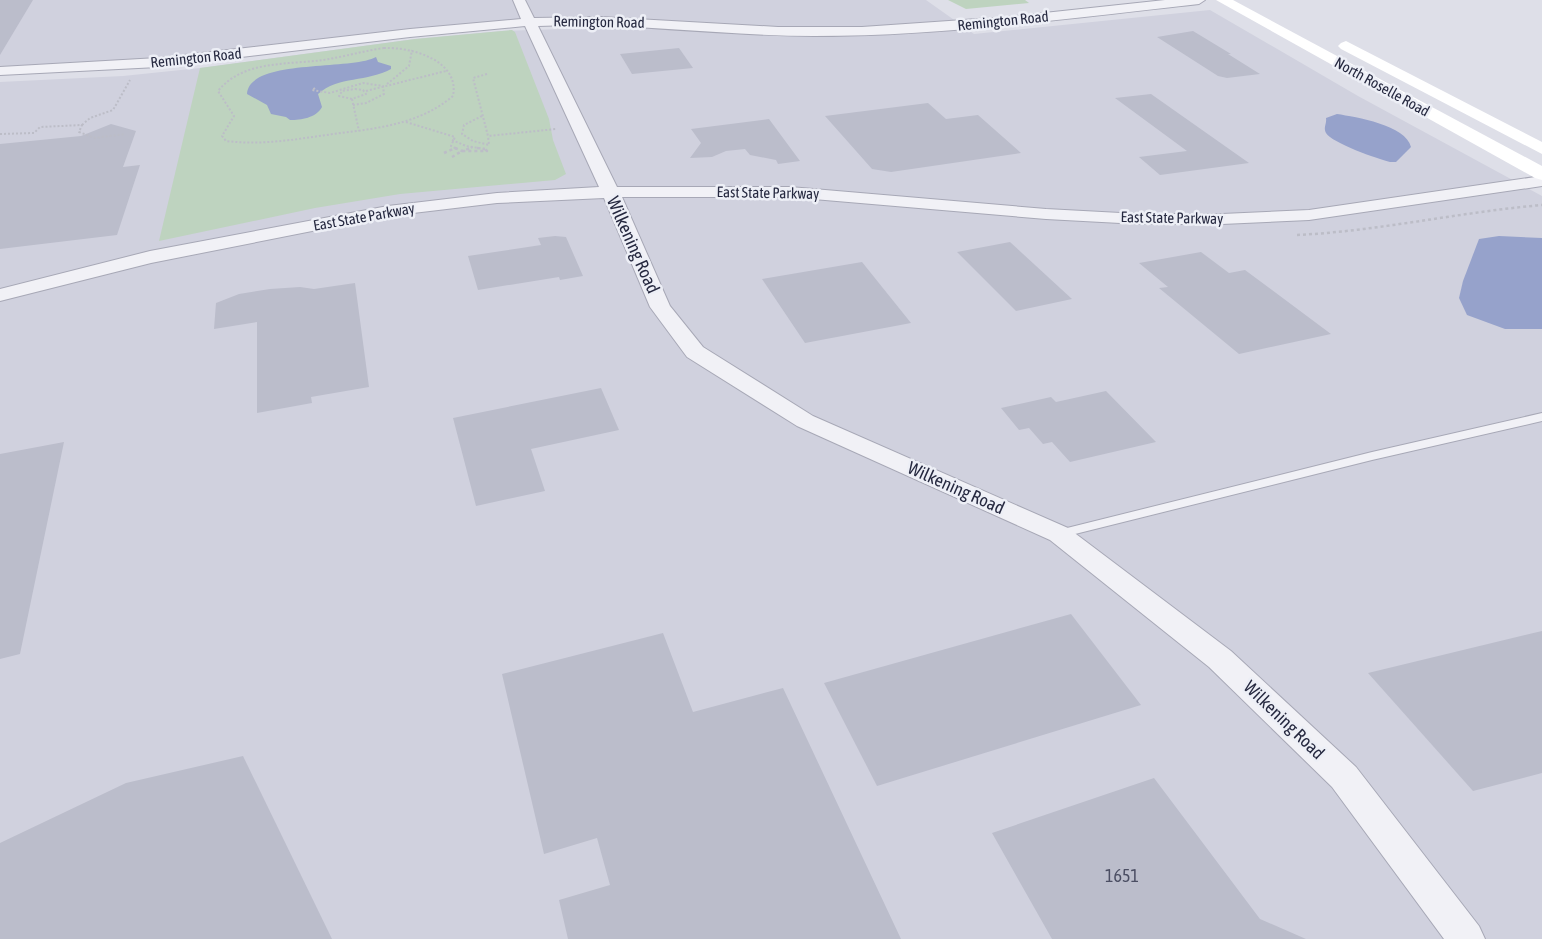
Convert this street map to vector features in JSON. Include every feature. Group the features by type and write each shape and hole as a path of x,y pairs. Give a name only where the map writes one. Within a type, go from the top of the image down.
{"main road":[{"name":"North Roselle Road","path":"1223,0 1542,174"},
{"name":"North Roselle Road","path":"1336,40 1542,149"}],"street":[{"name":"Remington Road","path":"0,72 210,58 402,32 525,11 629,22 804,32 880,31 947,27 1199,0"},
{"name":"Wilkening Road","path":"525,11 610,192 660,307 694,352 805,421 1059,534 1220,659 1337,771 1466,939"},
{"name":"East State Parkway","path":"0,295 150,257 388,211 497,198 610,192 790,192 1046,214 1139,219 1222,220 1309,214 1542,181"}],"lane":[{"path":"1059,534 1372,456 1542,417"}],"path":[{"path":"316,88 312,90 331,93 350,84 371,83 383,86 410,67 414,60 412,50"},
{"path":"242,73 228,80 218,91 234,116 223,131 222,136 226,141 241,143 269,142 358,131 406,122 435,109 453,96 454,83 434,58"},
{"path":"366,91 364,95 352,99 340,98 339,95 351,89 366,91 446,71"},
{"path":"482,116 464,125 462,134 466,138 480,144 489,145 473,78 486,74"},
{"path":"125,134 102,138 85,137 80,132 82,126 95,116 113,110 132,75"},
{"path":"353,105 366,103 384,94 383,86"},
{"path":"352,99 358,131"},
{"path":"406,122 455,137 452,140 451,146 462,151 487,151 452,140"},
{"path":"0,134 34,133 40,127 82,126"},
{"path":"488,136 556,129"},
{"path":"452,157 480,144"},
{"path":"444,153 455,148"}],"shaded area":[{"path":"0,0 926,0 974,34 1210,10 1358,96 1542,196 1542,939 0,939 0,82 123,76 200,68 415,39 502,31 564,29 549,17 400,30 188,57 0,69"}],"green space":[{"path":"948,0 1025,0 1029,3 966,9"},
{"path":"512,30 515,32 549,119 553,140 566,174 555,180 400,194 315,208 159,241 200,68 415,39"}],"water":[{"path":"376,57 378,62 391,66 391,69 373,76 335,84 326,88 318,94 322,107 316,114 308,118 290,120 286,117 271,114 267,105 247,94 252,83 264,75 303,67 346,64"},
{"path":"1337,114 1379,123 1400,133 1407,139 1411,147 1396,162 1390,162 1346,146 1330,137 1325,131 1326,118"},
{"path":"1499,236 1542,238 1542,329 1505,329 1467,315 1459,298 1463,281 1479,239"}],"building":[{"path":"0,0 33,0 0,55"},
{"path":"1193,31 1260,74 1227,78 1218,76 1157,37"},
{"path":"679,48 693,68 632,74 620,54"},
{"path":"1151,94 1249,163 1160,175 1139,157 1187,151 1115,98"},
{"path":"928,103 946,119 978,115 1021,153 891,172 872,169 825,116"},
{"path":"769,119 800,161 778,164 776,160 750,155 745,149 726,151 712,157 690,158 701,143 691,129"},
{"path":"111,124 136,131 123,167 140,165 117,235 0,249 0,144 81,136"},
{"path":"566,237 583,276 560,280 559,277 478,290 468,256 541,245 538,238"},
{"path":"1010,242 1072,299 1016,311 957,252"},
{"path":"1201,252 1229,273 1245,270 1331,334 1239,354 1159,288 1168,287 1139,263"},
{"path":"862,262 911,323 805,343 762,279"},
{"path":"355,283 369,387 311,397 312,403 257,413 257,322 214,329 216,303 239,294 270,289 300,287 314,289"},
{"path":"601,388 619,430 531,449 545,491 476,506 453,418"},
{"path":"1106,391 1156,442 1070,462 1052,442 1043,444 1029,428 1019,430 1001,408 1051,397 1056,402"},
{"path":"64,442 20,654 0,659 0,454"},
{"path":"1071,614 1141,705 877,786 824,683"},
{"path":"1542,631 1542,773 1473,791 1368,673"},
{"path":"663,633 693,712 783,688 901,939 568,939 559,900 610,885 597,838 544,854 502,674"},
{"path":"243,756 332,939 0,939 0,843 126,783"},
{"path":"1154,778 1260,919 1306,939 1052,939 992,833"}]}
